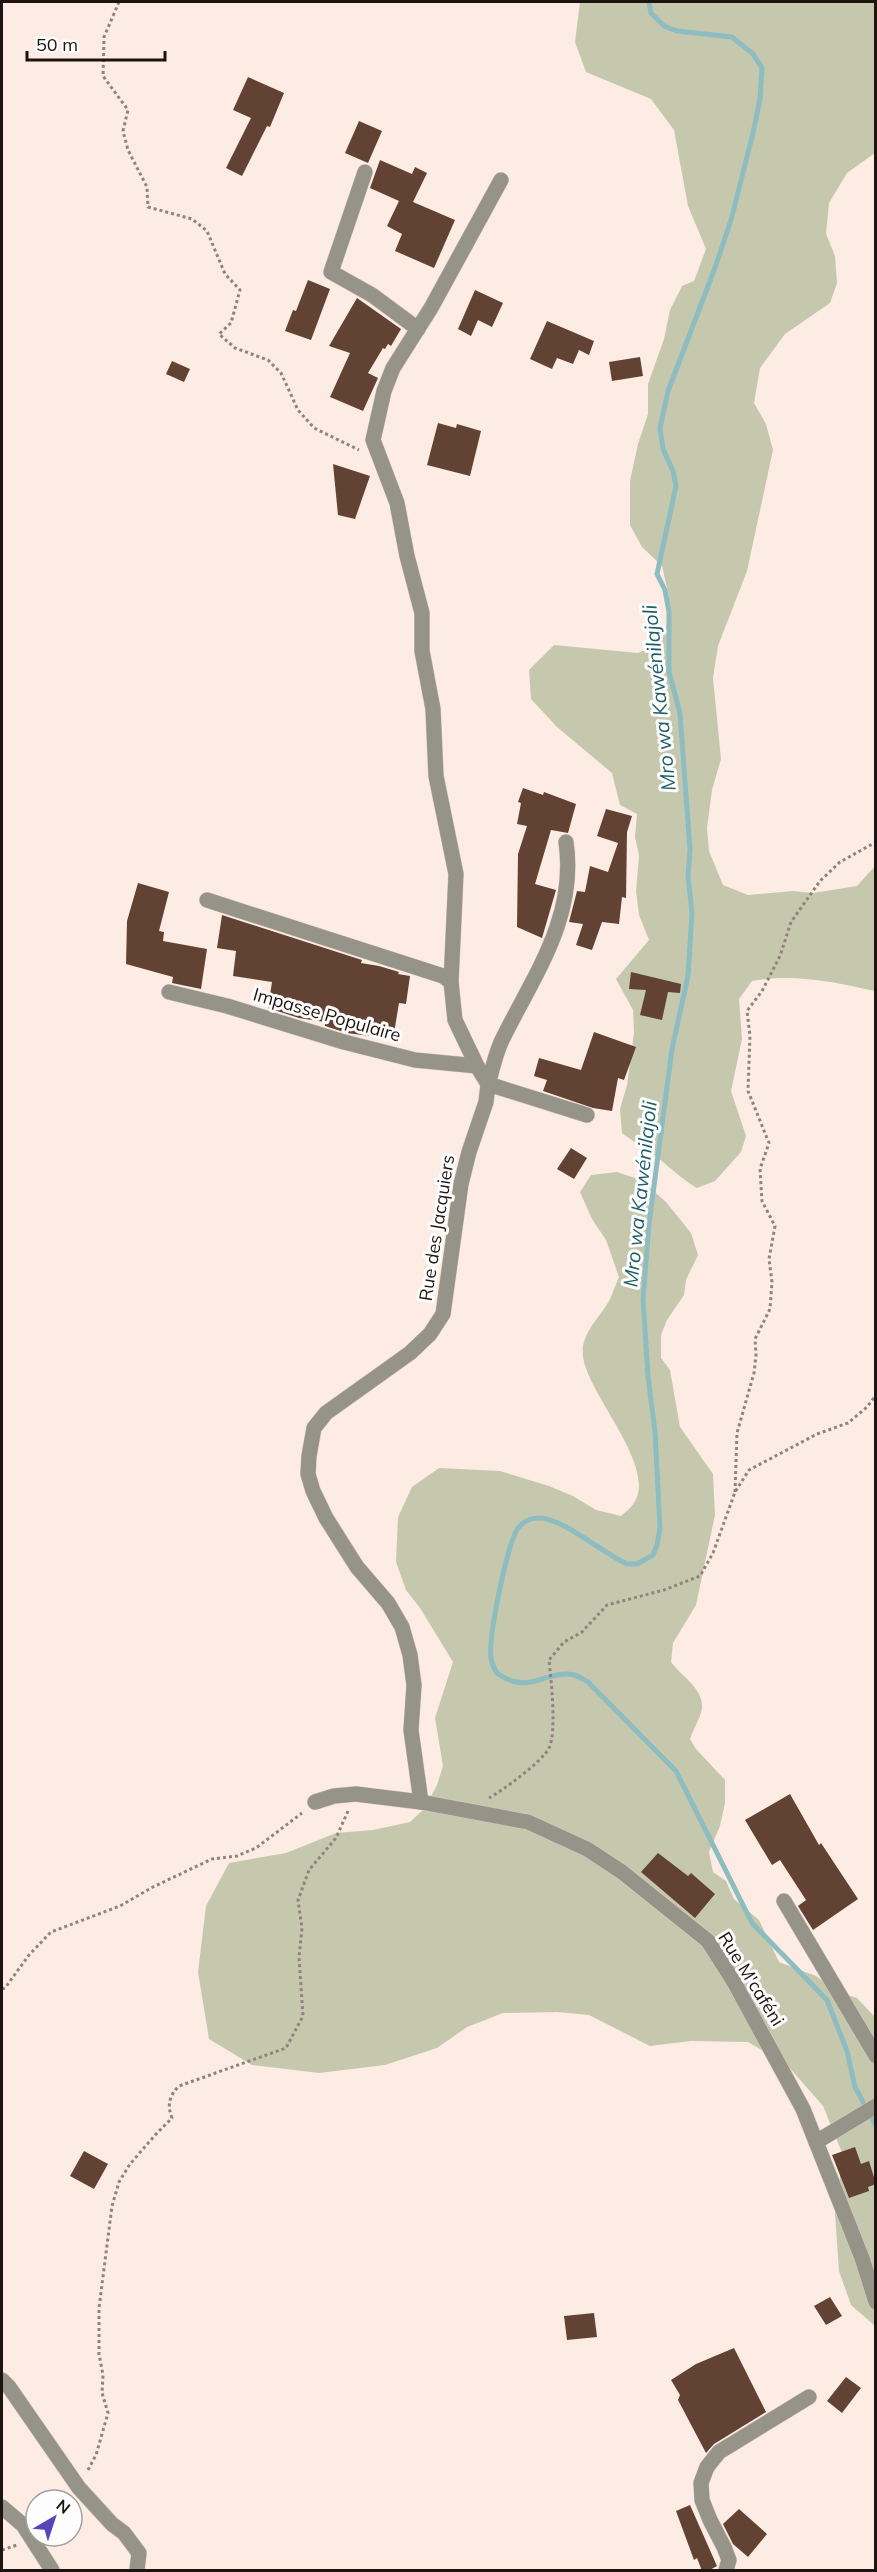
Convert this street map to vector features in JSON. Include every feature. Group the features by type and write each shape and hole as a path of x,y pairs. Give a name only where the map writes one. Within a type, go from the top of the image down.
{"lane":[{"path":"365,172 331,272 372,295 418,329"},
{"path":"501,180 418,329 393,369 373,440 397,503 422,613 422,651 432,709 436,776 456,874 451,982 455,1020 488,1084 587,1115"},
{"name":"Rue des Jacquiers","path":"421,1802 411,1730 414,1685 410,1655 402,1627 388,1603 357,1567 326,1518 313,1491 308,1474 309,1456 314,1428 326,1413 410,1353 430,1335 443,1314 461,1184 468,1152 486,1102 488,1084 503,1037 532,986 555,937 563,904 568,860 566,842"},
{"path":"207,900 416,966 451,982"},
{"name":"Impasse Populaire","path":"169,992 267,1017 344,1042 415,1060 477,1066"},
{"name":"Rue M'caféni","path":"315,1802 334,1796 356,1794 421,1802 528,1822 587,1849 622,1872 708,1941 784,2072 816,2142 862,2258 876,2302"},
{"path":"784,1901 876,2056"},
{"path":"816,2142 876,2106"},
{"path":"2,2380 79,2488"},
{"path":"726,2571 729,2560 702,2500 701,2483 707,2467 719,2452 809,2397"},
{"path":"84,2493 112,2524 124,2533 139,2553 137,2571"},
{"path":"2,2507 23,2525 52,2571"}],"path":[{"path":"119,2 104,37 104,76 128,110 123,131 128,150 147,187 148,207 192,219 207,231 225,274 240,290 231,323 219,333 236,348 268,360 281,373 298,410 314,428 359,450 373,440"},
{"path":"735,1492 737,1433 754,1373 755,1339 770,1309 772,1282 769,1259 775,1226 762,1201 760,1169 769,1143 748,1091 750,1036 747,1011 762,991 791,922 820,881 840,862 876,842"},
{"path":"459,1810 493,1796 518,1778 549,1748 552,1731 549,1660 564,1642 582,1632 607,1605 664,1590 700,1576 713,1553 735,1492 749,1470 817,1434 848,1423 867,1407 876,1395"},
{"path":"79,2488 96,2455 108,2414 102,2393 99,2308 112,2206 119,2182 130,2164 172,2118 168,2109 172,2094 179,2086 286,2048 303,2016 299,1957 302,1928 298,1900 309,1870 336,1838 356,1794"},
{"path":"2,1989 28,1955 51,1932 120,1906 153,1887 212,1859 237,1856 256,1848 315,1802"}],"green space":[{"path":"580,2 875,2 875,153 847,173 829,203 826,234 835,256 837,283 830,303 785,334 760,368 754,403 766,424 773,450 747,571 718,646 713,678 721,759 712,790 707,828 709,851 723,885 748,895 793,891 813,893 857,886 875,866 875,991 799,978 752,981 739,999 742,1039 731,1091 746,1136 741,1152 715,1181 697,1188 622,1133 620,1109 627,1085 634,1033 633,1010 616,979 649,940 639,915 636,891 639,856 635,837 637,814 620,805 612,773 557,727 531,699 529,670 554,645 638,653 660,644 668,621 669,597 662,566 642,547 630,525 630,481 638,444 648,414 648,384 664,339 670,310 682,286 694,281 706,249 688,206 674,130 651,99 586,72 575,42"},
{"path":"617,1172 641,1180 666,1202 691,1233 698,1255 686,1280 684,1295 667,1320 661,1335 661,1358 670,1370 680,1427 713,1474 715,1515 696,1605 673,1643 671,1662 696,1689 702,1701 701,1712 690,1739 696,1749 725,1780 725,1803 720,1826 709,1852 713,1872 726,1881 734,1899 759,1920 779,1962 816,1976 836,1991 857,1998 875,2017 875,2326 851,2305 839,2271 835,2213 843,2155 823,2106 787,2065 748,2042 691,2041 650,2046 589,2015 557,2012 503,2013 467,2027 437,2048 385,2065 319,2073 252,2065 209,2039 198,1972 206,1906 229,1863 286,1853 336,1833 373,1830 410,1822 424,1809 437,1785 443,1766 435,1718 453,1662 420,1608 406,1590 396,1562 398,1517 412,1487 439,1468 500,1471 549,1486 573,1496 596,1510 621,1516 634,1503 639,1488 637,1470 619,1430 587,1372 583,1356 588,1333 610,1299 619,1277 606,1240 592,1219 580,1192 591,1175"}],"building":[{"path":"248,77 284,93 270,127 267,126 242,176 226,168 251,118 233,110"},
{"path":"359,121 382,131 368,163 345,153"},
{"path":"380,160 412,174 415,167 427,173 413,202 455,220 434,268 395,251 402,234 387,226 399,201 370,188"},
{"path":"308,280 330,289 311,340 285,331 293,310 296,311"},
{"path":"475,290 503,303 492,327 478,320 471,336 458,329"},
{"path":"357,298 401,329 391,346 388,344 385,349 383,348 368,373 378,378 363,411 330,397 350,353 329,346"},
{"path":"547,321 594,341 589,355 579,350 573,364 557,358 552,369 530,359"},
{"path":"640,357 643,376 612,381 609,362"},
{"path":"172,361 190,369 184,382 166,374"},
{"path":"438,423 456,428 457,424 481,431 470,476 427,465"},
{"path":"333,464 370,476 355,519 338,515"},
{"path":"523,788 543,795 544,792 576,804 568,833 551,830 535,884 556,890 542,938 517,927 518,854 527,826 517,824 521,803 518,802"},
{"path":"606,809 632,816 627,832 626,898 622,897 619,924 602,922 592,950 576,945 583,924 569,922 577,891 585,892 590,866 608,872 618,843 597,836"},
{"path":"138,883 169,892 159,931 164,932 163,941 207,949 201,989 172,983 173,977 126,964 127,921"},
{"path":"222,915 362,960 361,963 410,976 406,1004 399,1003 393,1039 347,1033 325,1026 325,1022 299,1018 268,1008 272,982 233,976 236,951 217,948"},
{"path":"631,972 681,984 680,993 668,992 662,1020 640,1015 646,990 629,989"},
{"path":"594,1032 636,1047 624,1080 618,1078 612,1111 593,1108 543,1091 547,1080 534,1076 539,1058 581,1070"},
{"path":"571,1148 587,1158 574,1179 557,1169"},
{"path":"790,1794 819,1845 821,1843 858,1899 813,1930 798,1906 806,1900 780,1860 772,1865 745,1820"},
{"path":"658,1853 688,1876 691,1873 715,1894 695,1918 641,1872"},
{"path":"855,2147 861,2164 869,2161 876,2184 868,2187 869,2191 849,2198 832,2155"},
{"path":"84,2151 108,2164 94,2189 70,2176"},
{"path":"830,2297 842,2316 826,2325 814,2306"},
{"path":"594,2313 597,2337 567,2340 564,2316"},
{"path":"734,2348 766,2412 714,2444 706,2453 678,2400 680,2395 671,2380 696,2364"},
{"path":"846,2377 861,2388 842,2413 827,2401"},
{"path":"690,2505 717,2566 708,2571 702,2571 697,2558 694,2560 676,2511"},
{"path":"739,2509 767,2534 748,2557 733,2544 723,2524"}],"waterway":[{"name":"Mro wa Kawénilajoli","path":"649,2 651,13 664,26 677,31 732,37 753,54 762,68 760,99 731,220 668,391 660,428 663,449 673,471 676,486 657,574 665,590 669,612 669,672 680,713 692,913 688,976 672,1049 649,1224 643,1300 648,1376 655,1432 660,1528 653,1555 637,1564 627,1564 558,1523 538,1518 522,1524 514,1538 504,1571 492,1631 491,1658 498,1674 520,1683 564,1674 576,1676 588,1682 676,1771 752,1923 827,2000 847,2051 855,2087 876,2126"}]}
